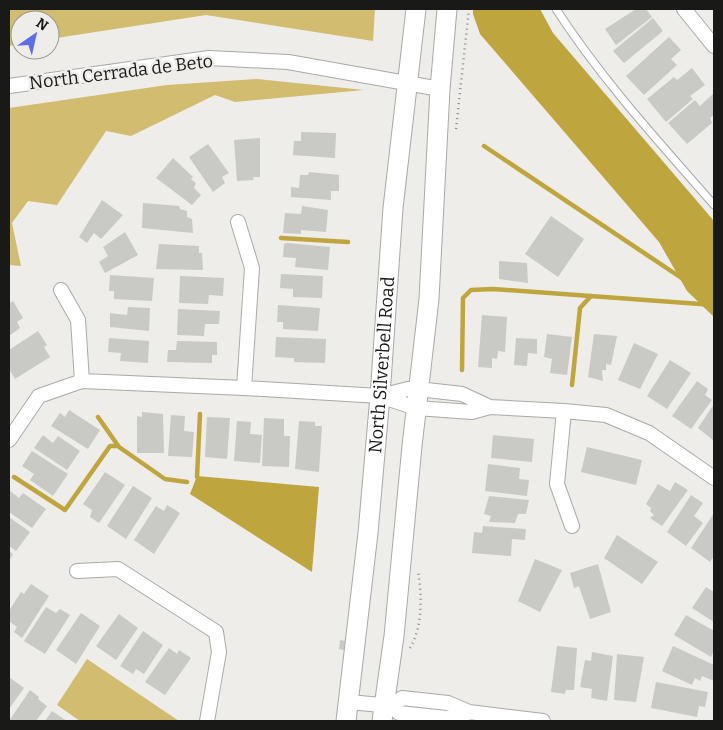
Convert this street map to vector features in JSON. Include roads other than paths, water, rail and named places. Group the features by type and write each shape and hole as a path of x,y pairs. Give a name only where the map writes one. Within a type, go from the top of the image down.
{"main road":[{"name":"North Silverbell Road","path":"346,721 350,702 368,533 393,208 416,9"},
{"name":"North Silverbell Road","path":"386,711 416,408 429,299 440,89 447,9"}],"street":[{"path":"684,9 714,46"},
{"name":"North Cerrada de Beto","path":"9,86 209,58 288,62 440,89"},
{"path":"238,222 252,268 244,388"},
{"path":"61,290 78,320 82,381"},
{"path":"9,440 39,396 82,381 244,388 380,396 416,408 472,412 490,407 606,415 649,432 714,478"},
{"path":"380,396 408,389 418,389 462,394 490,407"},
{"path":"564,411 557,484 572,526"},
{"path":"77,571 118,569 216,632 219,652 207,721"},
{"path":"350,702 399,714 456,720 469,712 542,721"}],"lane":[{"path":"556,9 577,41 630,109 714,205"}],"waterway":[{"path":"484,146 683,279"},
{"path":"281,238 348,242"},
{"path":"462,370 463,298 471,290 493,289 714,305"},
{"path":"572,385 580,308 591,296"},
{"path":"197,477 200,414"},
{"path":"98,417 119,447 165,479 187,482"},
{"path":"14,477 65,510 110,446 118,446"}]}
